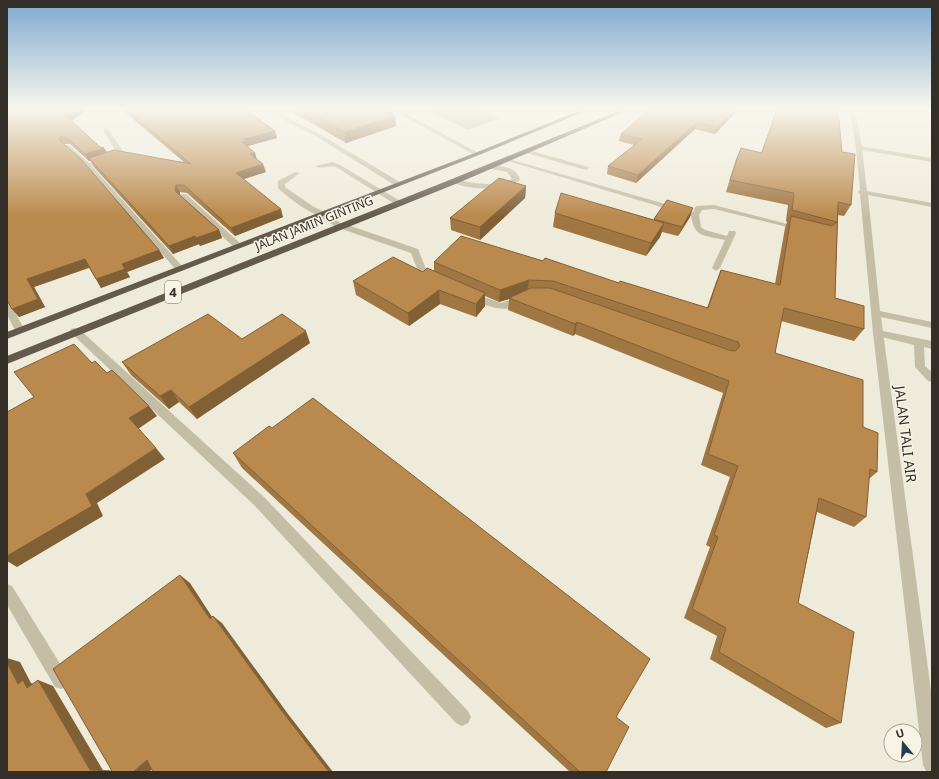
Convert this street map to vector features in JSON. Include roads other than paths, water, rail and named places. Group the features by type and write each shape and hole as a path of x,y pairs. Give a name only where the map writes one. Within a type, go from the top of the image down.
{"highway":[{"name":"JALAN JAMIN GINTING","path":"7,336 501,144"},
{"name":"JALAN JAMIN GINTING","path":"7,360 75,331 339,225 454,181 541,144"}],"street":[{"path":"88,165 113,157 120,151 116,144"},
{"path":"333,144 398,184"},
{"path":"459,144 477,154"},
{"name":"JALAN TALI AIR","path":"858,144 862,192 878,333 932,765"},
{"path":"68,146 88,165 180,269"},
{"path":"859,148 932,160"},
{"path":"525,151 586,168"},
{"path":"507,159 695,215"},
{"path":"318,166 333,164 338,166 398,202"},
{"path":"454,181 474,186 494,187 516,180 516,176 512,171 488,167"},
{"path":"297,173 281,183 282,188 311,209 339,225 416,251 419,269 425,275 440,282"},
{"path":"862,192 932,205"},
{"path":"183,196 238,246"},
{"path":"716,268 731,236 702,232 698,228 695,215 699,208 714,207 810,230"},
{"path":"462,291 498,307 504,307 530,296"},
{"path":"7,306 20,330"},
{"path":"876,313 932,325"},
{"path":"75,331 260,502 462,717"},
{"path":"878,333 932,345"},
{"path":"919,342 920,366 932,378"},
{"path":"7,591 67,691"}]}
